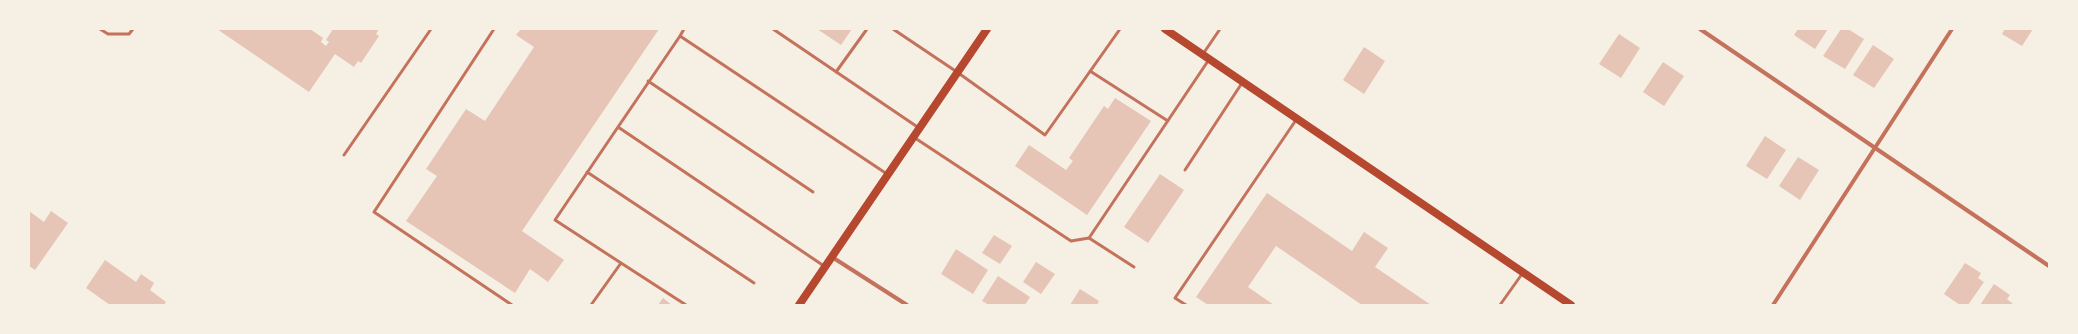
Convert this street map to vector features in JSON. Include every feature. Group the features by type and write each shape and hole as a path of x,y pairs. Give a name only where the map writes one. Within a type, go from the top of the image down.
{"main road":[{"path":"799,305 987,29"},
{"path":"1165,29 1571,305"}],"street":[{"path":"1700,29 2049,266"},
{"path":"1773,305 1952,29"},
{"path":"832,257 907,305"}],"lane":[{"path":"100,29 108,34 130,34 133,29"},
{"path":"344,155 431,29"},
{"path":"494,29 374,212 512,305"},
{"path":"684,29 555,220 686,305"},
{"path":"773,29 919,128"},
{"path":"836,72 866,29"},
{"path":"893,29 958,72 1045,135 1120,29"},
{"path":"1090,238 1168,121 1206,57 1220,29"},
{"path":"680,36 887,174"},
{"path":"1090,71 1168,121"},
{"path":"648,81 813,192"},
{"path":"1184,170 1243,82"},
{"path":"1186,305 1175,298 1297,118"},
{"path":"618,127 825,266"},
{"path":"913,137 1071,241 1090,238 1134,267"},
{"path":"587,172 754,283"},
{"path":"591,305 621,263"},
{"path":"1500,305 1523,272"}],"building":[{"path":"217,29 310,29 323,38 321,42 326,46 329,42 326,40 333,29 379,29 376,34 379,36 361,63 358,61 354,67 335,54 309,92"},
{"path":"521,29 659,29 522,231 564,260 548,282 530,269 515,293 406,221 437,176 426,169 466,109 485,121 534,47 516,35"},
{"path":"817,29 852,29 841,45"},
{"path":"1798,29 1828,29 1815,49 1794,35"},
{"path":"1841,29 1848,29 1864,39 1845,69 1823,56"},
{"path":"2005,29 2033,29 2022,46 2002,34"},
{"path":"1619,34 1640,48 1621,78 1599,64"},
{"path":"1873,45 1894,59 1874,88 1853,75"},
{"path":"1364,47 1385,61 1364,94 1343,80"},
{"path":"1663,62 1684,76 1664,106 1643,92"},
{"path":"1115,98 1151,121 1087,215 1015,166 1029,145 1066,170 1073,161 1069,158 1104,106 1108,109"},
{"path":"1765,136 1786,150 1767,179 1746,166"},
{"path":"1798,157 1819,170 1800,200 1779,186"},
{"path":"1160,174 1184,190 1148,243 1124,227"},
{"path":"1267,193 1352,251 1364,232 1388,248 1375,267 1431,305 1362,305 1276,246 1248,287 1274,305 1208,305 1196,297"},
{"path":"29,211 44,222 51,211 68,223 35,270 29,266"},
{"path":"994,235 1012,246 1000,264 982,253"},
{"path":"956,249 988,270 973,294 941,274"},
{"path":"105,260 136,282 141,274 154,283 150,290 166,302 164,305 110,305 86,288"},
{"path":"1036,262 1055,274 1041,294 1023,282"},
{"path":"1965,263 1981,273 1978,278 1984,282 1968,305 1960,305 1944,294"},
{"path":"998,276 1030,297 1025,305 989,305 982,301"},
{"path":"1994,284 2010,295 2007,299 2013,304 2012,305 1980,305"},
{"path":"1080,289 1099,301 1097,305 1070,305"},
{"path":"663,298 672,305 658,305"}]}
